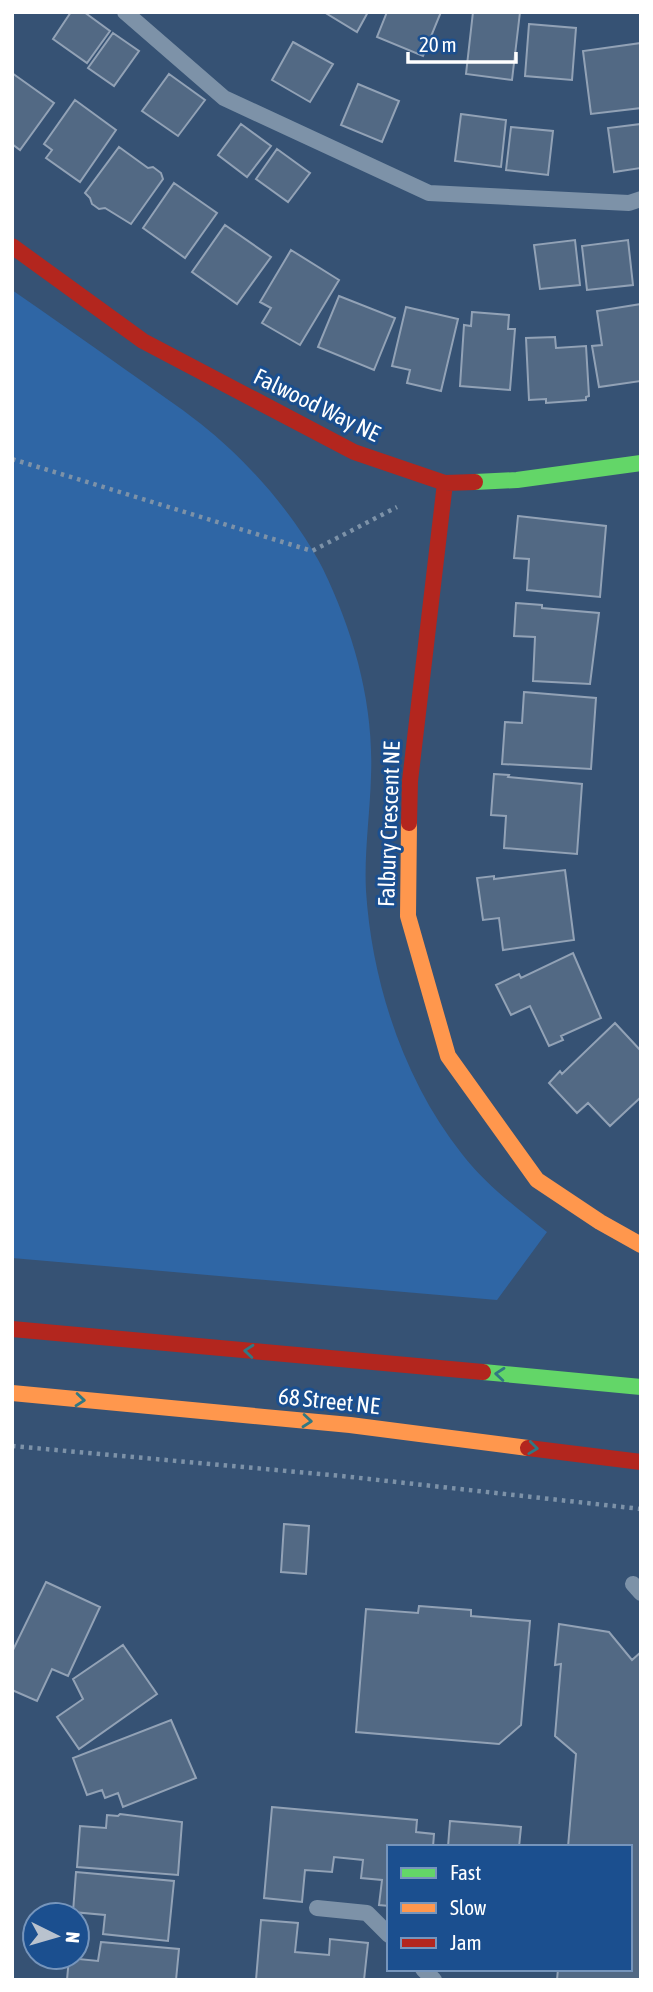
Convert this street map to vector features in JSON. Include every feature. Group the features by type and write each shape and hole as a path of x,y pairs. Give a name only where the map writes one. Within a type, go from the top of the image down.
{"street":[{"name":"Falwood Way NE","path":"12,246 143,341 355,452 445,483 517,480 641,463"},
{"name":"Falbury Crescent NE","path":"445,483 410,782 408,916 448,1056 537,1180 600,1222 641,1245"},
{"name":"68 Street NE","path":"12,1329 641,1387"},
{"name":"68 Street NE","path":"12,1394 350,1425 641,1462"}],"lane":[{"path":"125,12 224,98 429,193 629,203 641,198"},
{"path":"317,1908 367,1913 387,1933"}],"path":[{"path":"12,459 312,551 445,483"},
{"path":"12,1446 342,1476 641,1510"}],"shaded area":[{"path":"12,290 173,403 219,439 270,490 299,529 323,569 353,644 365,696 371,749 366,862 369,926 375,961 394,1030 423,1095 462,1154 492,1186 547,1232 497,1300 12,1258"}],"building":[{"path":"71,12 84,12 110,31 87,63 53,39"},
{"path":"324,12 368,12 357,32"},
{"path":"387,12 441,12 423,56 377,37"},
{"path":"473,12 520,12 512,80 466,74"},
{"path":"529,24 576,28 572,80 525,76"},
{"path":"113,33 139,51 114,86 88,68"},
{"path":"293,42 333,64 310,102 272,80"},
{"path":"641,43 641,108 591,114 583,51"},
{"path":"12,73 54,103 20,150 12,144"},
{"path":"169,74 205,100 178,136 142,111"},
{"path":"358,84 399,101 382,142 341,125"},
{"path":"75,100 116,130 80,182 46,158 52,150 44,144"},
{"path":"461,114 506,120 501,167 455,161"},
{"path":"241,124 271,146 247,177 218,155"},
{"path":"641,124 641,168 614,172 608,128"},
{"path":"511,127 553,131 548,175 506,170"},
{"path":"119,147 148,168 153,167 161,173 163,179 131,224 105,208 99,209 85,193"},
{"path":"277,149 310,173 288,202 256,179"},
{"path":"174,183 217,213 185,258 143,228"},
{"path":"225,225 271,257 237,304 192,272"},
{"path":"575,240 580,285 540,289 534,245"},
{"path":"628,240 633,285 587,290 582,246"},
{"path":"291,250 339,280 300,345 262,323 271,308 260,302"},
{"path":"339,296 395,318 374,370 318,347"},
{"path":"641,304 641,381 599,387 592,346 602,345 597,311"},
{"path":"406,307 458,319 441,391 407,383 410,370 392,366"},
{"path":"472,312 509,315 508,329 515,329 510,390 460,386 464,325 471,326"},
{"path":"555,337 556,348 586,346 589,396 586,400 546,403 546,399 529,400 526,338"},
{"path":"518,516 606,526 600,597 527,590 529,559 514,558"},
{"path":"516,603 599,613 590,684 533,681 535,637 514,636"},
{"path":"524,692 596,698 591,769 502,764 505,722 522,723"},
{"path":"494,774 582,784 577,854 504,848 506,816 491,815"},
{"path":"565,870 574,940 503,950 499,918 483,920 477,878 494,876 494,879"},
{"path":"573,953 601,1018 561,1036 563,1040 549,1046 530,1006 511,1015 496,985 519,974 521,978"},
{"path":"615,1023 641,1051 641,1097 610,1126 588,1103 577,1113 549,1083"},
{"path":"284,1524 309,1526 306,1574 281,1572"},
{"path":"46,1582 100,1607 68,1676 52,1669 37,1701 12,1690 12,1652"},
{"path":"419,1606 471,1610 471,1616 530,1621 521,1725 499,1744 356,1732 366,1609 418,1613"},
{"path":"559,1624 609,1632 632,1660 641,1652 641,1980 557,1980 558,1971 632,1971 632,1845 568,1845 576,1754 555,1736 561,1664 555,1665"},
{"path":"123,1645 157,1694 79,1749 57,1717 83,1699 73,1679"},
{"path":"171,1720 196,1778 123,1807 118,1793 105,1798 102,1790 87,1795 73,1758"},
{"path":"272,1807 417,1820 416,1832 434,1834 433,1845 387,1845 387,1906 379,1905 382,1880 361,1878 363,1860 334,1857 332,1872 305,1870 302,1902 264,1898"},
{"path":"120,1814 182,1822 178,1875 77,1867 80,1826 106,1828 107,1815"},
{"path":"450,1821 521,1827 519,1845 448,1845"},
{"path":"76,1872 174,1881 168,1941 103,1934 105,1915 91,1914 91,1901 74,1901"},
{"path":"261,1920 298,1923 295,1952 329,1955 330,1939 368,1943 364,1980 256,1980"},
{"path":"101,1942 179,1949 176,1980 67,1980 68,1971 91,1971 91,1960 98,1961"}],"traffic: fast":[{"path":"475,482 517,480 641,463"},
{"path":"483,1372 641,1387"}],"traffic: slow":[{"path":"409,823 408,916 448,1056 537,1180 600,1222 641,1245"},
{"path":"12,1393 350,1425 528,1448"}],"traffic: jam":[{"path":"12,246 143,341 354,452 445,483 475,482"},
{"path":"409,823 410,781 445,483"},
{"path":"12,1329 483,1372"},
{"path":"528,1448 641,1462"}]}
